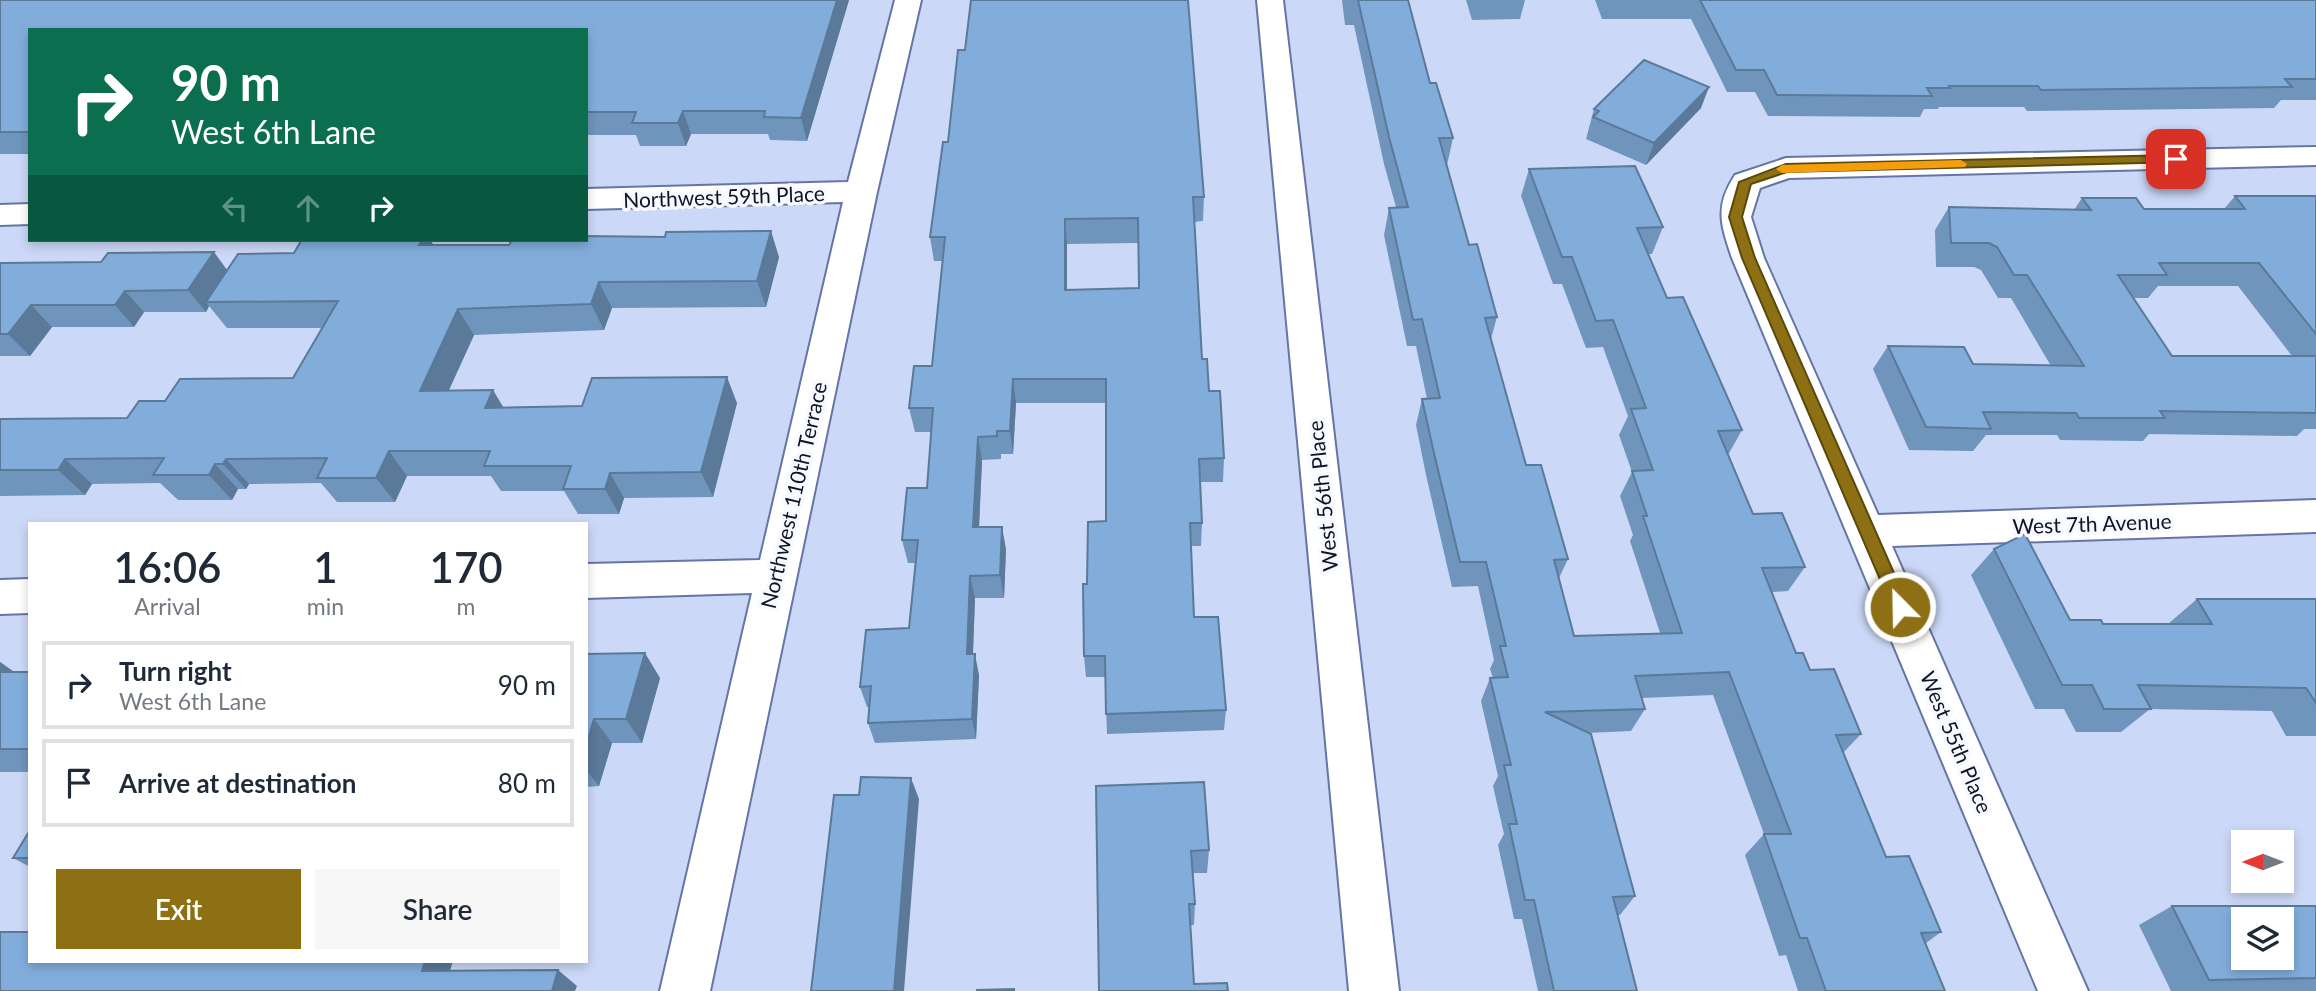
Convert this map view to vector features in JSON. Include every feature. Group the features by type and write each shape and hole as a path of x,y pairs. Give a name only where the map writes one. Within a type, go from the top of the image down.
{"street":[{"name":"Northwest 110th Terrace","path":"685,991 861,192 908,0"},
{"name":"West 56th Place","path":"1270,0 1374,991"},
{"name":"West 55th Place","path":"2063,991 1868,531 1748,258 1735,217 1746,182 1786,168 2316,156"},
{"name":"Northwest 59th Place","path":"588,199 861,192"},
{"path":"0,215 28,214"},
{"name":"West 7th Avenue","path":"1868,531 2316,516"},
{"path":"588,581 775,576"},
{"path":"0,597 28,596"}],"building":[{"path":"0,0 837,0 801,118 764,117 765,111 683,111 678,123 632,123 636,112 588,112 588,28 28,28 28,132 0,132"},
{"path":"971,0 1188,0 1204,197 1193,197 1202,359 1207,359 1209,391 1220,391 1224,458 1199,459 1202,523 1190,523 1194,617 1218,617 1226,710 1106,714 1105,656 1084,656 1083,584 1087,584 1088,522 1106,521 1106,379 1013,379 1010,431 997,431 997,436 978,437 973,527 1002,527 1000,575 970,576 967,654 975,654 972,719 868,723 871,686 860,687 866,630 909,628 918,540 902,540 907,488 927,488 933,408 909,408 914,366 932,366 945,237 930,237 943,142 948,142 958,50 965,50","holes":["1138,218 1139,288 1065,290 1065,219"]},
{"path":"1358,0 1408,0 1430,83 1436,83 1453,138 1439,138 1469,245 1477,244 1497,317 1485,318 1526,465 1541,465 1568,559 1554,560 1574,636 1682,633 1643,516 1647,516 1632,471 1653,470 1631,409 1646,408 1613,320 1596,321 1572,257 1562,257 1529,169 1635,166 1663,227 1637,228 1667,298 1683,297 1742,430 1718,431 1753,514 1782,513 1805,567 1762,568 1796,653 1803,653 1810,670 1834,669 1861,734 1836,735 1886,857 1909,856 1941,932 1921,933 1945,991 1826,991 1807,938 1800,938 1764,834 1791,834 1729,672 1635,676 1645,709 1545,712 1591,734 1635,896 1613,897 1637,991 1554,991 1534,900 1525,900 1509,824 1517,824 1504,765 1511,765 1490,678 1508,677 1500,646 1506,646 1486,562 1460,562 1433,449 1422,399 1440,398 1422,319 1413,320 1389,208 1408,207"},
{"path":"1700,0 2316,0 2316,79 2285,79 2292,87 2041,90 2038,86 1949,86 1950,88 1927,88 1932,96 1777,95 1764,70 1736,70"},
{"path":"1644,60 1709,87 1654,143 1593,117 1599,111 1594,109"},
{"path":"2235,196 2316,196 2316,334 2259,263 2159,263 2167,275 2118,275 2172,356 2316,356 2316,413 2160,411 2165,418 2079,418 2076,413 1983,412 1991,429 1926,427 1888,346 1964,347 1973,364 2084,366 2027,275 2014,275 1997,247 1989,243 1951,243 1949,207 2091,210 2082,198 2136,198 2144,209 2245,209"},
{"path":"771,231 757,281 599,282 591,304 458,309 420,391 493,390 485,408 582,406 592,378 727,377 701,472 610,473 605,489 563,489 571,466 484,466 490,451 389,451 376,478 317,478 327,458 226,459 223,464 215,464 209,475 153,475 164,458 65,459 58,470 0,470 0,419 127,418 139,401 165,401 180,379 293,378 338,301 206,302 238,254 294,253 300,242 509,245 511,242 588,242 588,236 665,237 666,232"},
{"path":"214,252 188,290 125,291 115,305 31,305 8,334 0,334 0,263 101,262 108,253"},
{"path":"2025,534 2070,620 2101,620 2103,624 2212,624 2197,599 2316,599 2316,703 2306,688 2138,685 2151,709 2104,709 2092,685 2062,685 1994,549"},
{"path":"645,653 626,719 594,719 588,739 588,654"},
{"path":"0,672 28,672 28,749 0,749"},
{"path":"861,777 911,778 894,991 811,991 834,795 859,795"},
{"path":"1204,782 1209,850 1191,851 1195,904 1189,904 1194,984 1227,983 1228,991 1099,991 1096,786"},
{"path":"28,833 28,858 13,858"},
{"path":"2172,906 2316,906 2316,978 2209,980"},
{"path":"0,932 28,932 28,963 424,963 422,971 558,970 552,991 0,991"},
{"path":"977,990 1014,991 977,991"}],"slow traffic":[{"path":"1782,169 1961,164"}],"route":[{"path":"1900,607 1748,258 1735,217 1746,182 1786,168 2176,159"}]}
